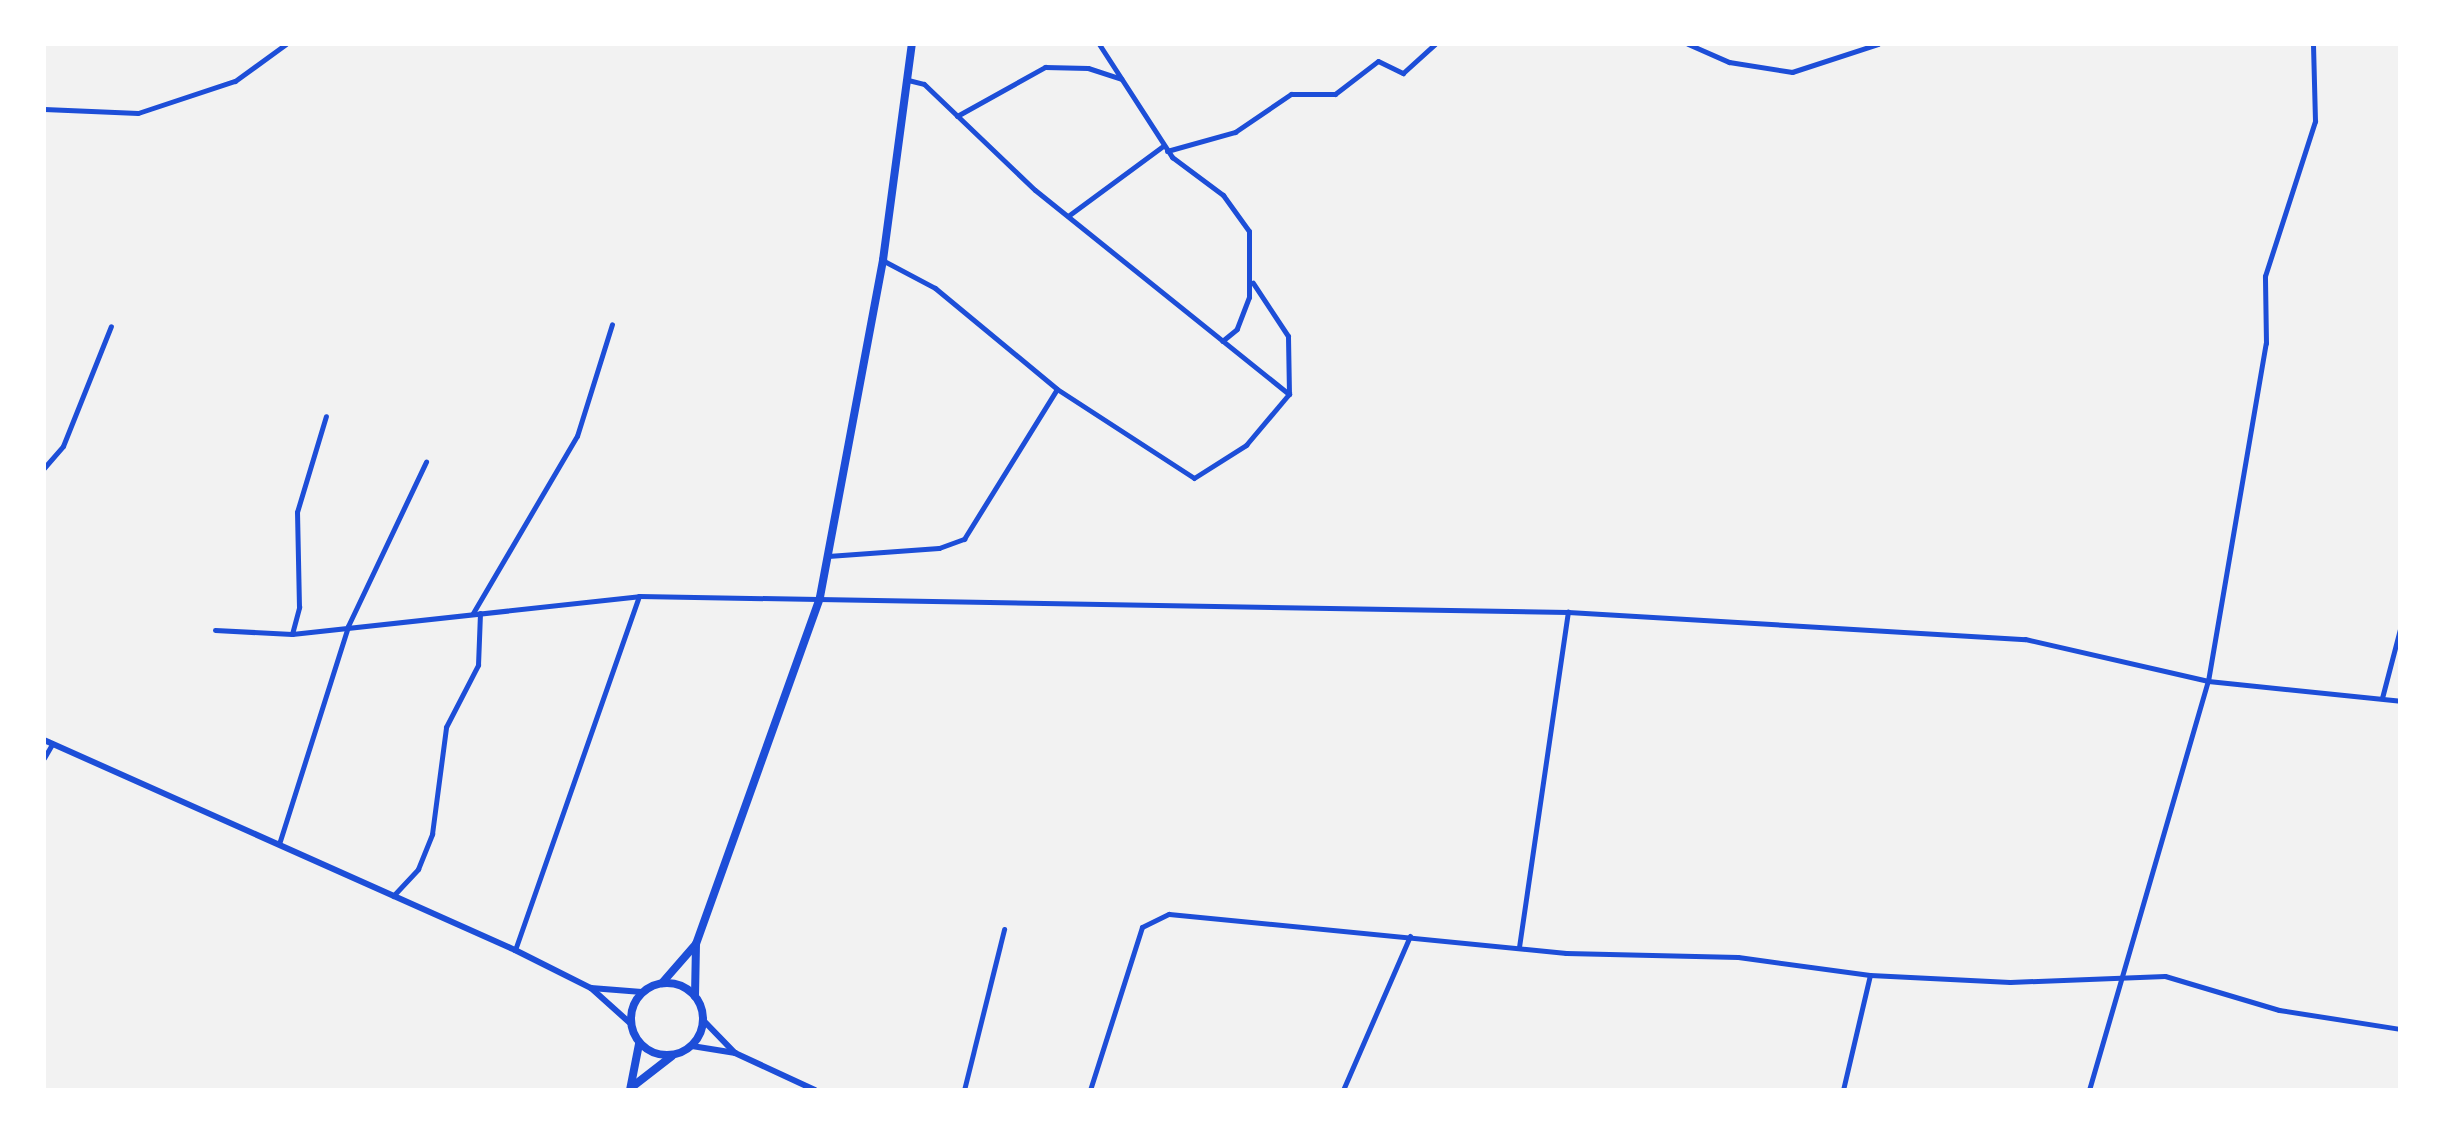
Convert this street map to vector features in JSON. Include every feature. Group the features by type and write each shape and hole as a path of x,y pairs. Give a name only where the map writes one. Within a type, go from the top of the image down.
{"main road":[{"path":"631,1089 673,1056 692,1046 703,1020 695,996 696,944 820,597 883,260 912,44"},
{"path":"631,1089 639,1044 630,1023 642,992 662,983 696,944"},
{"path":"662,983 695,996"},
{"path":"639,1044 673,1056"}],"street":[{"path":"44,109 138,113 235,81 286,44"},
{"path":"1099,44 1165,149 1240,215 1249,231 1253,283 1244,315 1222,341"},
{"path":"1068,216 1165,149 1235,132 1291,94 1335,94 1378,61 1403,73 1435,44"},
{"path":"1688,44 1729,62 1792,72 1878,44"},
{"path":"2089,1090 2126,982 2208,681 2266,343 2265,276 2315,121 2313,44"},
{"path":"957,116 1045,67 1088,68 1121,80"},
{"path":"907,79 924,84 1068,216 1289,394"},
{"path":"883,260 964,308 1057,389 1194,478 1246,445 1289,394 1288,336 1253,283"},
{"path":"393,896 418,869 432,834 446,727 478,665 476,614 577,436 612,324"},
{"path":"44,468 63,446 111,326"},
{"path":"827,556 939,548 964,539 1057,389"},
{"path":"292,634 299,607 297,512 326,416"},
{"path":"279,844 348,626 426,462"},
{"path":"515,950 639,596"},
{"path":"215,630 292,634 639,596 1568,612 2025,639 2208,681 2400,701"},
{"path":"1519,947 1568,612"},
{"path":"2382,698 2400,629"},
{"path":"44,758 48,742 515,950 591,988 630,1023"},
{"path":"1090,1090 1140,932 1151,918 1410,936 1519,947 1738,957 1870,975 2126,982 2165,976 2279,1010 2400,1029"},
{"path":"964,1090 1004,929"},
{"path":"1343,1090 1410,936"},
{"path":"1843,1090 1870,975"},
{"path":"591,988 642,992"},
{"path":"703,1020 735,1053"},
{"path":"692,1046 735,1053 815,1090"}]}
